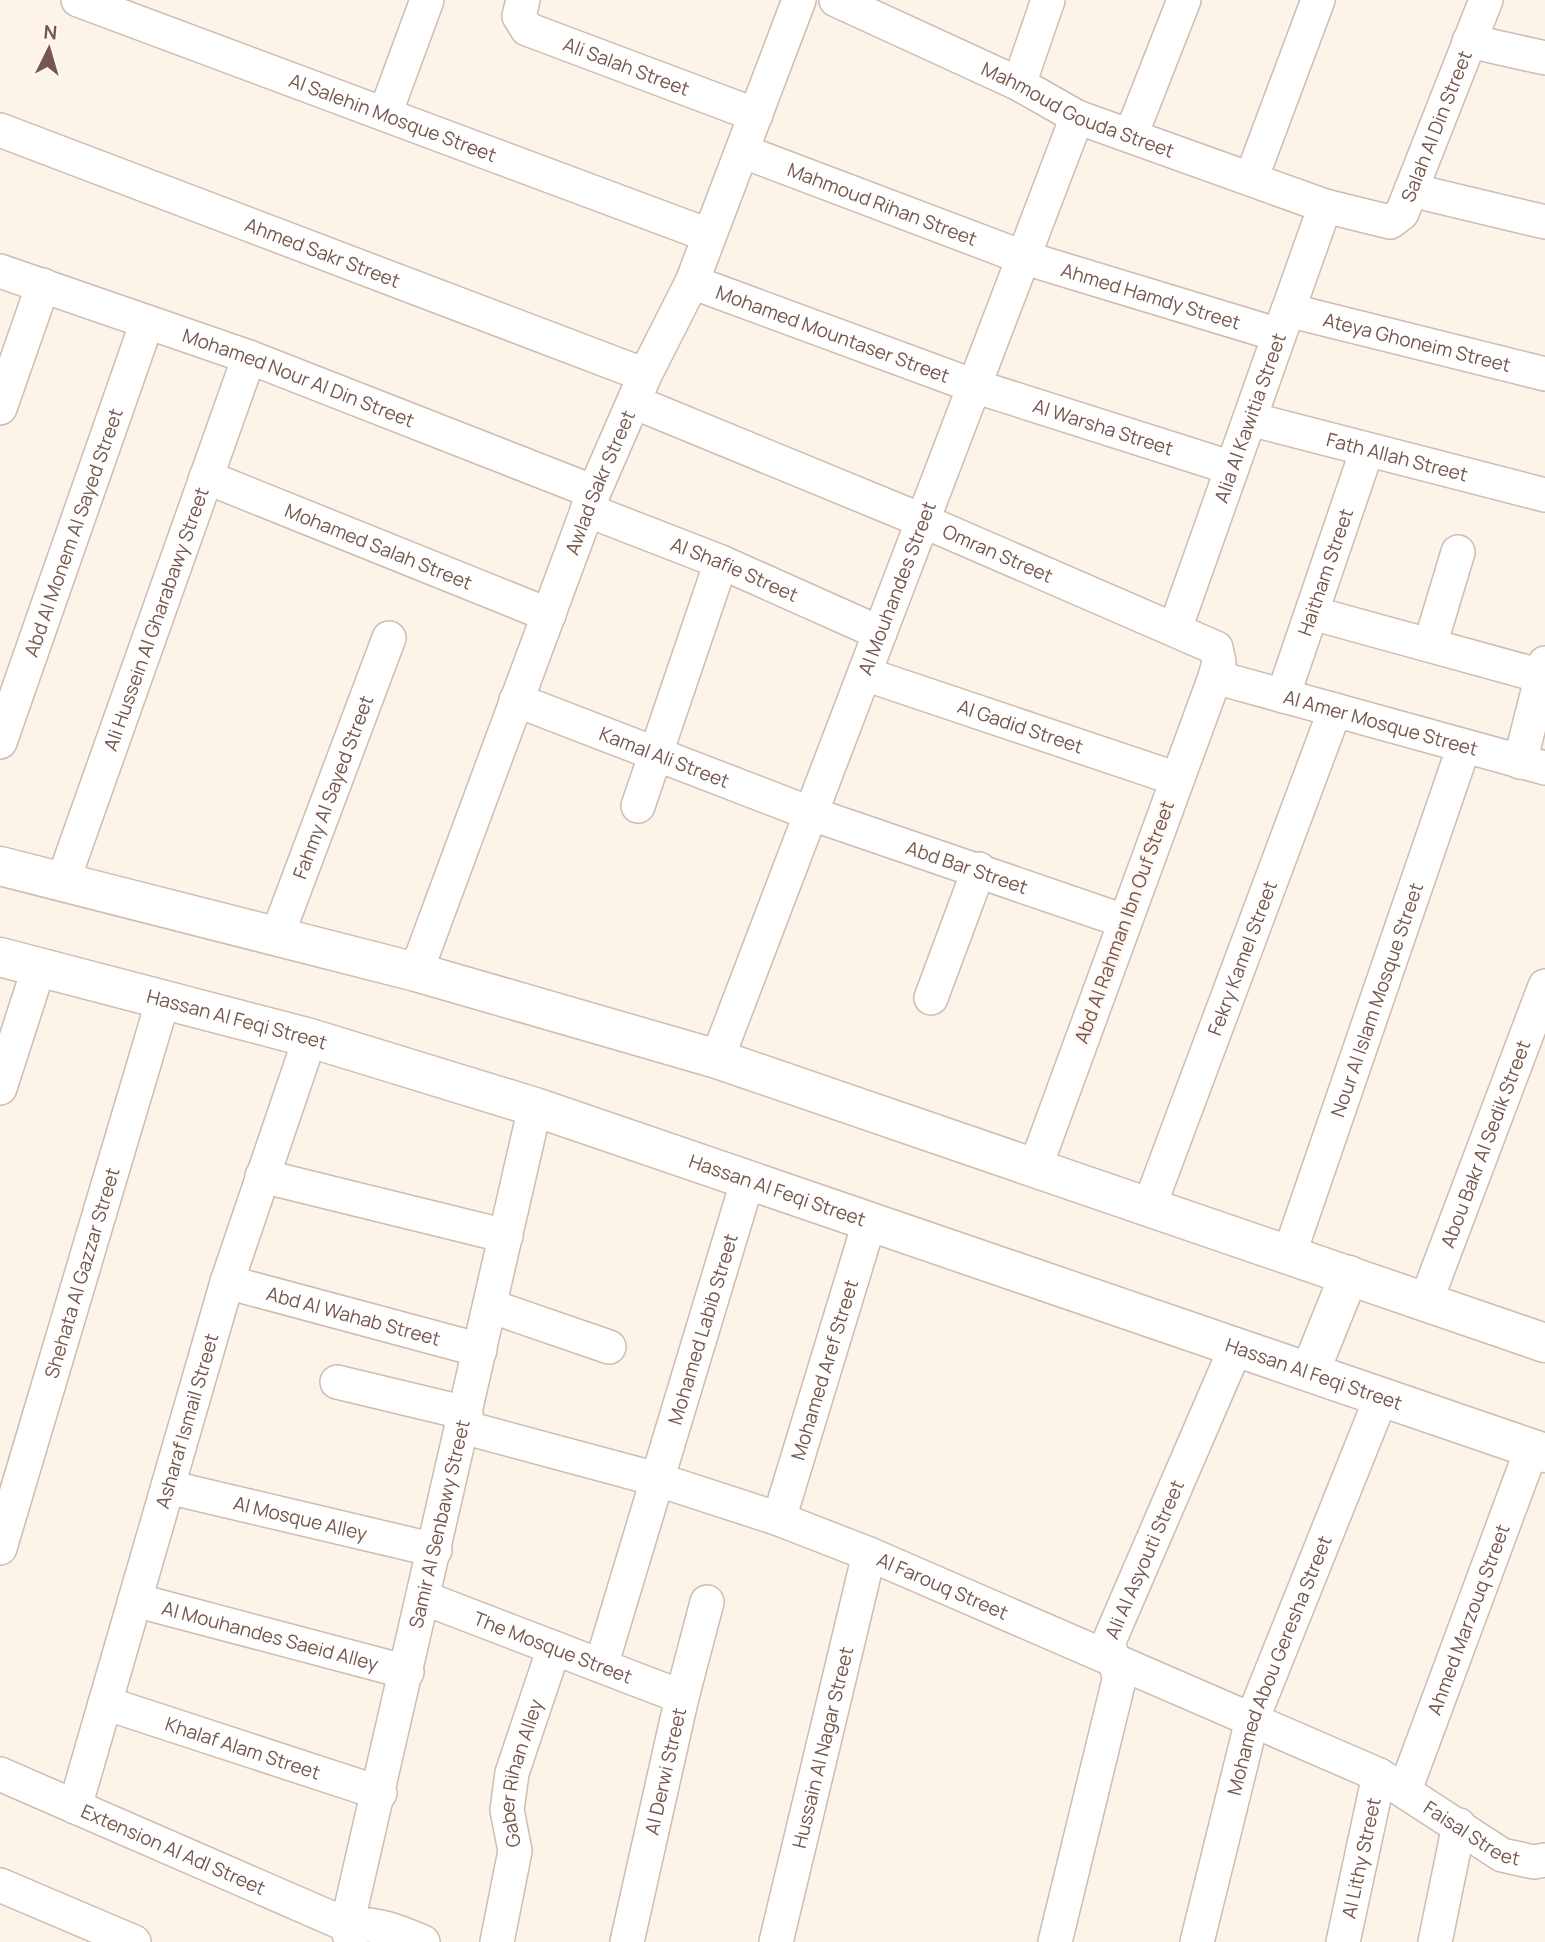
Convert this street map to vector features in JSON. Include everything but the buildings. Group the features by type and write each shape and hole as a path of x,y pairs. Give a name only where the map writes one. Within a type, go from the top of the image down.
{"street":[{"name":"Al Salehin Mosque Street","path":"78,0 708,235"},
{"path":"385,114 427,0"},
{"name":"Ali Salah Street","path":"523,0 519,16 527,29 756,115"},
{"name":"Awlad Sakr Street","path":"416,972 590,501 640,388 692,282 799,0"},
{"name":"Mahmoud Gouda Street","path":"836,0 1019,84 1077,117 1325,206"},
{"path":"1019,84 1048,0"},
{"path":"1131,135 1184,0"},
{"path":"1251,178 1318,0"},
{"name":"Salah Al Din Street","path":"1325,206 1390,222 1402,212 1486,0"},
{"path":"1469,41 1545,58"},
{"name":"Al Mouhandes Street","path":"717,1059 1077,117"},
{"name":"Ahmed Sakr Street","path":"0,130 640,388"},
{"name":"Mahmoud Rihan Street","path":"742,151 1022,257"},
{"path":"1411,190 1545,222"},
{"name":"Alia Al Kawitia Street","path":"1175,629 1325,206"},
{"name":"Ahmed Hamdy Street","path":"1022,257 1284,323"},
{"name":"Mohamed Nour Al Din Street","path":"0,271 249,357 590,501"},
{"name":"Mohamed Mountaser Street","path":"692,282 974,386"},
{"path":"0,408 43,285"},
{"name":"Abd Al Monem Al Sayed Street","path":"0,742 147,321"},
{"name":"Ateya Ghoneim Street","path":"1284,323 1545,374"},
{"name":"Ali Hussein Al Gharabawy Street","path":"63,881 249,357"},
{"name":"Al Warsha Street","path":"974,386 1232,468"},
{"name":"Omran Street","path":"640,388 921,520 1216,648 1219,662 1214,677"},
{"name":"Fath Allah Street","path":"1250,419 1545,495"},
{"name":"Haitham Street","path":"1283,696 1367,450"},
{"name":"Mohamed Salah Street","path":"206,477 549,615"},
{"name":"Al Shafie Street","path":"590,501 880,634"},
{"path":"1430,645 1458,552"},
{"path":"638,806 721,562"},
{"path":"1312,613 1544,672 1532,765"},
{"name":"Fahmy Al Sayed Street","path":"277,936 389,638"},
{"name":"Al Gadid Street","path":"865,674 1177,779"},
{"name":"Al Amer Mosque Street","path":"1214,677 1532,765"},
{"name":"Abd Al Rahman Ibn Ouf Street","path":"1035,1168 1214,677"},
{"name":"Kamal Ali Street","path":"516,700 812,814"},
{"name":"Fekry Kamel Street","path":"1149,1207 1335,710"},
{"name":"Nour Al Islam Mosque Street","path":"1289,1255 1464,746"},
{"name":"Abd Bar Street","path":"812,814 979,869 1124,921"},
{"path":"0,866 416,972 717,1059 1545,1343"},
{"path":"931,999 979,869"},
{"name":"Hassan Al Feqi Street","path":"0,957 310,1038 535,1107 1538,1450"},
{"path":"0,1088 39,967"},
{"name":"Abou Bakr Al Sedik Street","path":"1426,1301 1545,986"},
{"name":"Shehata Al Gazzar Street","path":"0,1548 163,1000"},
{"name":"Asharaf Ismail Street","path":"75,1807 228,1282 310,1038"},
{"name":"Samir Al Senbawy Street","path":"349,1933 535,1107"},
{"path":"262,1176 506,1236"},
{"name":"Mohamed Labib Street","path":"601,1666 748,1179"},
{"name":"Mohamed Aref Street","path":"779,1519 870,1220"},
{"path":"1310,1372 1349,1275"},
{"name":"Abd Al Wahab Street","path":"228,1282 480,1350"},
{"path":"490,1306 609,1347"},
{"name":"Ali Al Asyouti Street","path":"1055,1942 1119,1680 1110,1639 1236,1347"},
{"name":"Al Farouq Street","path":"337,1382 779,1519 869,1554 1113,1659 1392,1783"},
{"name":"Mohamed Abou Geresha Street","path":"1197,1942 1252,1720 1381,1398"},
{"name":"Ahmed Marzouq Street","path":"1392,1783 1538,1450"},
{"name":"Al Mosque Alley","path":"168,1487 435,1550"},
{"name":"Hussain Al Nagar Street","path":"776,1942 869,1554"},
{"name":"The Mosque Street","path":"424,1598 682,1697"},
{"name":"Al Mouhandes Saeid Alley","path":"135,1600 407,1672"},
{"name":"Al Derwi Street","path":"627,1942 682,1697 708,1602"},
{"name":"Gaber Rihan Alley","path":"498,1942 514,1851 507,1810 512,1773 554,1648"},
{"name":"Khalaf Alam Street","path":"105,1703 380,1793"},
{"name":"Extension Al Adl Street","path":"0,1774 349,1933"},
{"name":"Faisal Street","path":"1392,1783 1502,1856 1534,1862 1545,1860"},
{"name":"Al Lithy Street","path":"1343,1942 1392,1783"},
{"path":"1439,1941 1459,1825"},
{"path":"0,1885 134,1942"},
{"path":"349,1933 367,1923 423,1942"}]}
